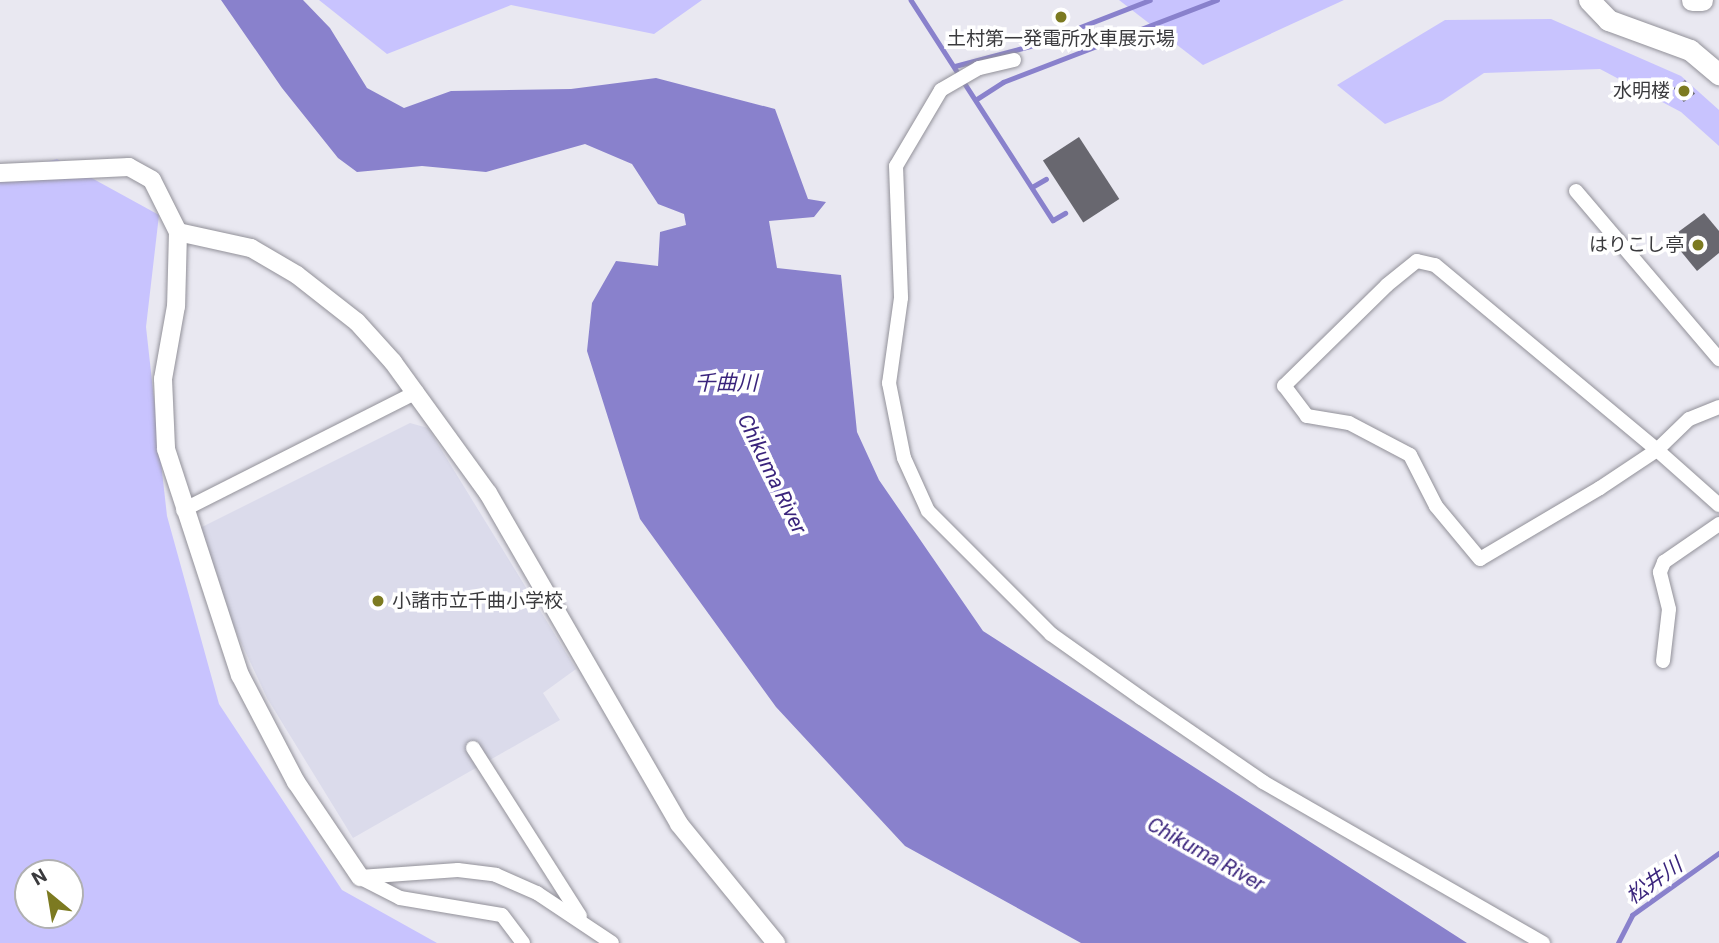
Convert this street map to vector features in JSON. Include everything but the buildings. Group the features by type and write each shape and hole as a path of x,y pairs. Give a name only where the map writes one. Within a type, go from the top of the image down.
{"main road":[{"path":"1589,0 1608,20 1690,50 1719,74"},
{"path":"1692,0 1702,0"}],"street":[{"path":"1014,60 979,68 941,90 895,166 901,298 889,383 904,458 928,511 1051,634 1141,698 1263,782 1543,943"},
{"path":"0,173 129,167 152,180 178,232 178,293 163,379 166,449 183,510 240,675 296,782 360,877 400,898 502,915 523,943"},
{"path":"1576,191 1719,359"},
{"path":"178,232 251,248 297,275 357,322 417,392 488,493 679,824 776,943"},
{"path":"1719,407 1689,419 1657,450 1480,559 1436,506 1410,455 1349,423 1307,416 1284,386 1417,261 1435,265 1657,450 1719,505"},
{"path":"183,510 417,392"},
{"path":"1663,662 1669,609 1660,572 1664,562 1719,524"},
{"path":"473,748 585,923"},
{"path":"360,877 458,870 496,875 585,923 612,943"}],"shaded area":[{"path":"319,0 702,0 654,34 511,5 387,54"},
{"path":"1119,0 1344,0 1203,65"},
{"path":"1551,19 1681,76 1719,110 1719,146 1681,112 1600,69 1484,73 1442,101 1385,124 1337,85 1445,20"},
{"path":"57,159 159,215 146,327 167,516 219,704 342,890 437,943 0,943 0,174"},
{"name":"小諸市立千曲小学校","path":"410,423 428,428 576,669 543,693 560,720 353,838 267,698 190,533"}],"water":[{"name":"千曲川","path":"221,0 303,0 330,28 367,88 404,108 451,91 571,89 656,78 775,109 808,199 826,202 814,217 769,221 777,268 841,275 857,432 879,480 983,631 1467,943 1081,943 905,846 776,707 640,519 587,351 592,303 616,261 658,266 660,232 686,225 684,214 658,204 632,164 585,144 486,172 422,166 357,172 338,158 282,88"}],"waterway":[{"path":"911,0 1053,220 1065,213"},
{"path":"955,66 1034,45 1150,0"},
{"path":"977,99 1003,82 1217,0"},
{"path":"1032,187 1046,179"},
{"name":"松井川","path":"1618,943 1632,915 1719,853"}],"place":[{"name":"土村第一発電所水車展示場","path":"1061,17"},
{"name":"水明楼","path":"1684,91"},
{"name":"はりこし亭","path":"1698,245"},
{"name":"小諸市立千曲小学校","path":"378,601"}],"water label":[{"name":"Chikuma River","path":"772,474"},
{"name":"Chikuma River","path":"1206,854"}]}
